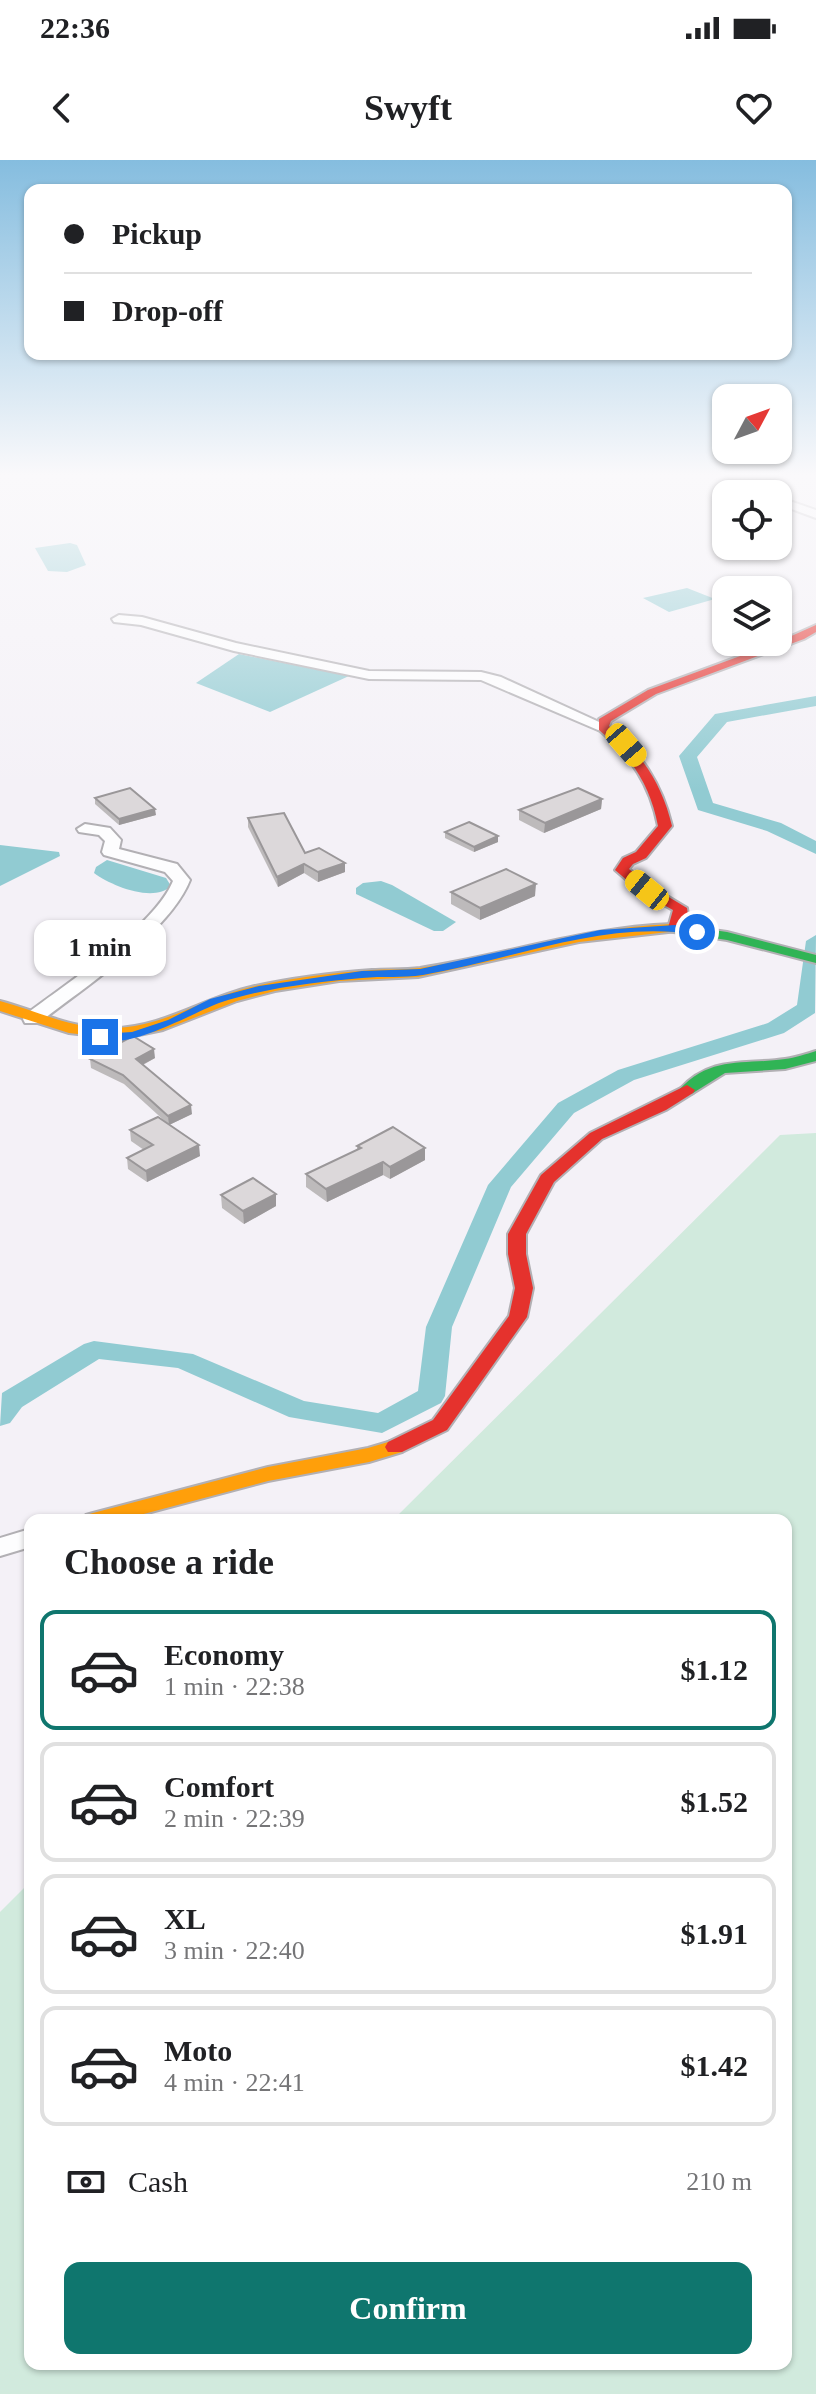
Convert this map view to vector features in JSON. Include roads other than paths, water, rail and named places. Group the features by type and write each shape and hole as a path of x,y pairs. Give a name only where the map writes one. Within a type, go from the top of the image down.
{"street":[{"path":"119,619 142,621 234,647 369,675 481,676 603,727 626,745 652,775 665,826 641,855 628,861 622,870 647,890 680,908 681,915 675,928"},
{"path":"603,727 605,719 652,692 800,637 816,628"},
{"path":"32,1019 140,934 177,892 182,880 171,868 110,852 113,840 104,831 85,829"},
{"path":"0,1006 78,1034 100,1037 133,1035 171,1023 214,1002 259,989 362,975 420,972 600,933 675,928 816,959"},
{"path":"116,1514 268,1474 369,1455 410,1442 440,1425 518,1317 524,1288 517,1254 517,1234 547,1179 596,1136 660,1107 720,1069 739,1065 785,1064 816,1056"},
{"path":"0,1547 24,1540"}],"water":[{"path":"687,588 712,600 669,612 643,598"},
{"path":"239,654 349,676 270,712 196,683"},
{"path":"0,845 59,852 60,856 0,886"},
{"path":"107,860 166,878 171,886 164,891 144,893 111,883 94,873 96,867"},
{"path":"381,881 456,922 443,931 434,931 356,894 356,888 363,883"}],"waterway":[{"path":"816,701 721,718 688,756 705,806 774,827 816,848"},
{"path":"0,1416 12,1400 94,1350 183,1360 299,1410 382,1423 431,1396 439,1327 500,1185 566,1108 626,1075 776,1028 807,1008 816,941"}]}
